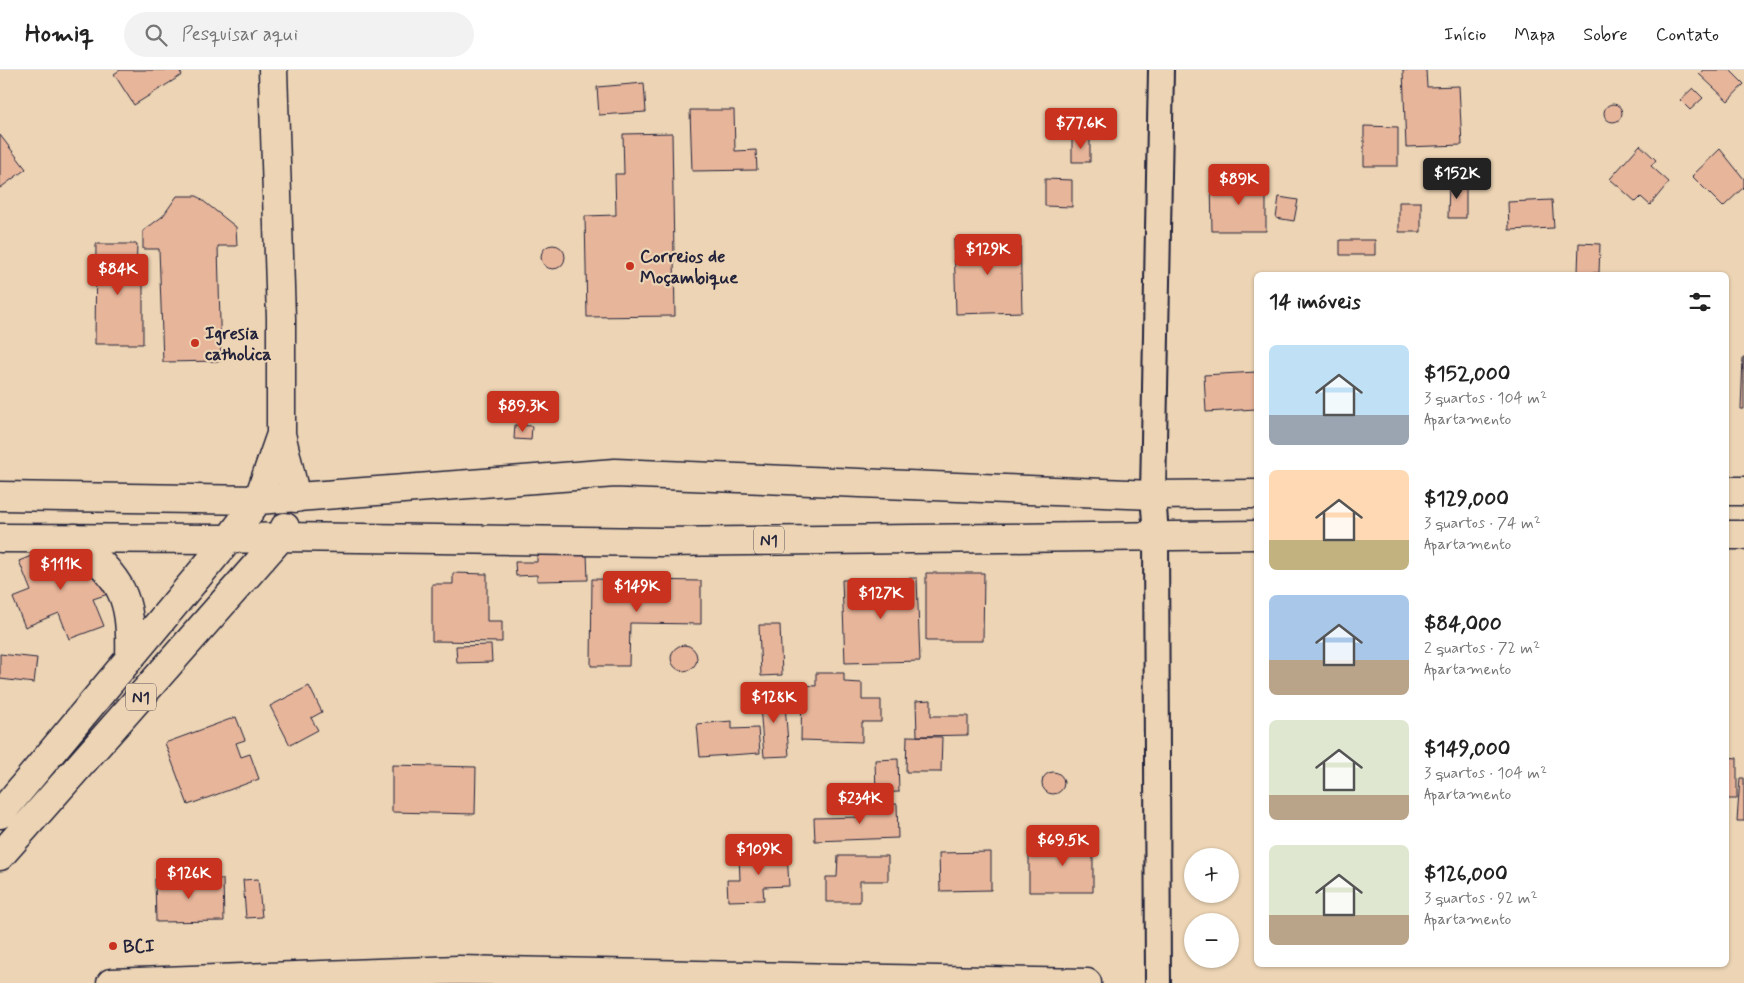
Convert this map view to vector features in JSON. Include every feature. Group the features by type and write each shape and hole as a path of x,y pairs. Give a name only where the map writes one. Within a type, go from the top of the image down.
{"main road":[{"path":"273,70 282,318 281,434 296,498"},
{"path":"258,500 281,434"},
{"path":"0,496 258,500 615,473 1153,495 1254,494"},
{"path":"1729,491 1744,491"},
{"name":"N1","path":"0,856 281,537 296,498"},
{"name":"N1","path":"0,814 229,539 258,500"},
{"name":"N1","path":"229,539 281,537 660,542 1254,535"},
{"path":"1729,535 1744,535"},
{"path":"0,538 229,539"},
{"path":"75,538 110,571 123,594 129,615 130,658"},
{"path":"111,983 456,976 1087,983"}],"street":[{"path":"1158,983 1156,535 1153,495 1161,70"}],"building":[{"path":"120,70 179,70 182,75 134,105 114,74"},
{"path":"1403,70 1426,70 1427,87 1459,86 1462,145 1406,147"},
{"path":"1703,70 1730,70 1744,84 1728,101 1699,74"},
{"path":"644,83 646,112 599,115 597,87"},
{"path":"1693,88 1703,98 1690,110 1680,100"},
{"path":"1609,104 1617,104 1622,109 1620,120 1609,122 1604,117 1604,109"},
{"path":"690,110 734,110 735,151 756,150 757,170 692,171"},
{"path":"1364,126 1398,127 1398,166 1364,166"},
{"name":"Correios de Moçambique","path":"672,133 675,316 587,317 585,216 616,215 615,174 624,174 623,134"},
{"path":"0,135 26,169 0,188"},
{"path":"1072,137 1090,137 1090,162 1072,162"},
{"path":"1640,145 1656,160 1651,166 1669,182 1650,205 1641,197 1636,202 1610,179"},
{"path":"1720,149 1744,179 1744,187 1723,207 1692,176"},
{"path":"1045,179 1072,180 1072,207 1045,206"},
{"path":"1449,181 1466,182 1466,218 1448,218"},
{"path":"1211,182 1266,182 1266,231 1212,231"},
{"path":"177,196 197,196 236,227 237,246 218,246 221,361 163,362 159,249 143,249 143,231 163,216"},
{"path":"1279,197 1298,200 1294,221 1276,218"},
{"path":"1552,200 1554,228 1509,230 1508,202"},
{"path":"1399,202 1421,202 1421,232 1399,232"},
{"path":"1020,237 1022,312 956,314 954,240"},
{"path":"1340,240 1375,240 1375,255 1340,255"},
{"path":"1579,243 1600,244 1599,272 1578,272"},
{"path":"96,244 137,244 136,277 143,277 143,344 95,344"},
{"path":"553,245 562,248 565,257 562,266 553,269 544,266 541,257 544,248"},
{"path":"1743,357 1744,409 1741,409"},
{"path":"1254,372 1254,409 1206,412 1204,375"},
{"path":"515,425 532,426 531,440 514,439"},
{"path":"70,540 83,572 97,566 108,594 93,599 104,626 69,639 59,613 25,627 13,598 31,591 19,561"},
{"path":"587,554 588,580 537,581 537,575 516,576 515,562 537,562 537,555"},
{"path":"453,573 487,574 487,621 502,621 502,642 432,641 432,584 453,584"},
{"path":"926,573 984,573 983,641 926,641"},
{"path":"917,578 920,661 845,663 842,580"},
{"path":"592,579 701,581 701,624 630,623 629,666 591,666"},
{"path":"759,625 780,625 782,675 761,676"},
{"path":"491,645 492,662 457,663 456,646"},
{"path":"684,645 693,649 697,658 693,667 684,671 675,667 671,658 675,649"},
{"path":"0,654 37,658 34,683 0,679"},
{"path":"816,673 844,673 844,682 862,683 862,700 881,700 881,722 862,722 862,742 801,740 802,685 816,686"},
{"path":"309,686 322,712 311,718 318,730 290,745 270,706"},
{"path":"784,691 789,756 764,757 759,693"},
{"path":"931,700 931,716 968,716 968,735 917,736 916,701"},
{"path":"236,717 245,740 236,743 241,757 250,754 259,779 188,805 165,743"},
{"path":"732,721 732,729 758,728 760,753 700,757 697,724"},
{"path":"907,736 942,737 941,772 906,772"},
{"path":"1729,757 1737,758 1737,799 1729,799"},
{"path":"898,759 899,792 876,793 875,760"},
{"path":"392,765 476,767 475,814 392,812"},
{"path":"1053,772 1061,775 1064,783 1061,791 1053,794 1045,791 1042,783 1045,775"},
{"path":"1740,778 1744,778 1744,821 1737,821"},
{"path":"897,804 898,838 815,841 814,818 864,817 864,805"},
{"path":"1065,835 1093,836 1093,892 1029,892 1029,848 1065,848"},
{"path":"991,852 991,890 940,891 939,853"},
{"path":"787,853 789,886 763,887 764,900 728,901 727,880 740,880 739,855"},
{"path":"838,856 888,856 888,881 860,881 860,902 826,902 826,877 837,877"},
{"path":"155,879 223,879 224,921 156,922"},
{"path":"258,879 262,917 246,918 243,880"}],"place":[{"name":"Correios de Moçambique","path":"630,266"},
{"name":"Igresia catholica","path":"195,343"},
{"name":"BCI","path":"113,946"}]}
